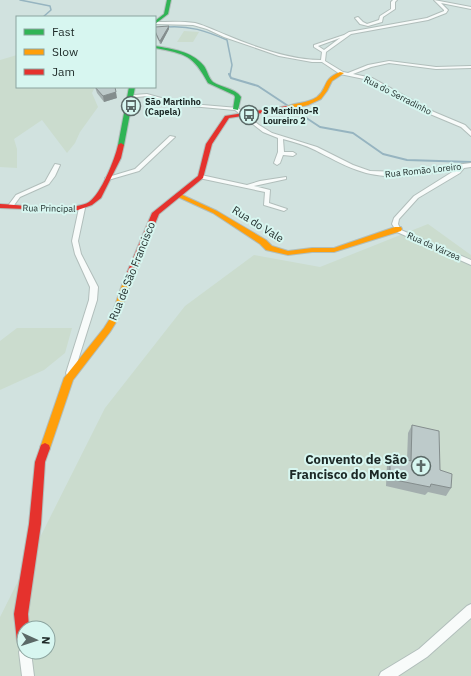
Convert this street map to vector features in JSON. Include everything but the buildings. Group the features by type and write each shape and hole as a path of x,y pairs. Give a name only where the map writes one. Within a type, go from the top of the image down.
{"street":[{"path":"156,22 168,11 169,0"},
{"path":"368,25 381,21 381,17 393,9 394,0"},
{"path":"438,1 471,8"},
{"path":"324,52 315,46 354,31 428,19 439,15 446,10 438,1"},
{"path":"356,18 360,20 360,23 368,25 372,29"},
{"path":"156,23 193,24 208,28 225,36 280,55 312,61 323,61 324,52 342,40 344,36"},
{"path":"156,47 180,52 196,59 208,73 210,82 236,94 238,97 240,111"},
{"name":"Rua do Serradinho","path":"323,61 345,73 370,79 432,113 463,126 471,134"},
{"path":"130,99 136,96 147,95 179,104 240,111 289,107 307,104 320,97 324,93 326,84 330,79 370,66 389,62 436,68 471,67"},
{"name":"Rua Principal","path":"0,206 75,209 82,208 96,201 118,158 132,88"},
{"path":"240,111 227,117 223,122 210,144 201,177 268,191 266,204 284,209"},
{"name":"Rua Romão Loreiro","path":"240,111 260,128 281,138 305,143 324,151 346,165 370,173 397,174 471,165"},
{"path":"108,178 137,170 172,137"},
{"path":"277,164 281,153 281,138"},
{"path":"281,153 293,154"},
{"path":"10,207 18,196 47,183 57,165"},
{"name":"Rua da Várzea","path":"462,166 458,172 416,197 396,220 395,224 400,231 471,263"},
{"name":"Rua de São Francisco","path":"21,620 20,614 35,524 40,462 69,378 108,330 115,317 129,275 150,222 156,213 201,177"},
{"path":"247,187 256,182 267,182 284,178"},
{"name":"Rua do Vale","path":"178,195 215,212 263,242 269,248 281,253 334,250 398,229"},
{"path":"69,378 94,300 94,287 78,254 75,241 82,208"},
{"path":"385,676 424,653 471,610"},
{"path":"26,660 28,676"}],"green space":[{"path":"184,31 199,32 193,42 177,42"},
{"path":"16,55 16,88 94,88 92,93 98,107 67,153 42,120 14,139 17,149 17,168 0,167 0,60"},
{"path":"428,224 471,255 471,676 0,676 0,617 105,408 185,306 254,255 320,267"},
{"path":"17,328 72,328 65,353 44,370 0,390 0,341"}],"waterway":[{"path":"20,0 50,6 51,10 44,16"},
{"path":"166,27 197,29 227,40 232,65 230,75"},
{"path":"229,74 231,78 258,86 320,127 353,133 383,154 407,160 471,162"}],"traffic: fast":[{"path":"156,22 166,14 169,0"},
{"path":"156,47 182,53 195,60 201,65 210,82 236,94 238,97 236,109"},
{"path":"121,145 132,88"}],"traffic: slow":[{"path":"287,108 306,104 319,98 325,91 330,80 342,73"},
{"path":"178,195 215,212 263,242 269,248 288,253 312,250 334,250 398,229"},
{"path":"45,448 69,378 107,330 115,317 127,282"}],"traffic: jam":[{"path":"127,282 156,213 201,177 209,144 227,117 287,108"},
{"path":"0,206 75,209 90,204 98,198 118,158 121,145"},
{"path":"22,620 21,614 35,524 40,462 45,448"}],"place":[{"name":"São Martinho (Capela)","path":"131,106"},
{"name":"S Martinho-R Loureiro 2","path":"249,115"},
{"name":"Convento de São Francisco do Monte","path":"421,466"}]}
